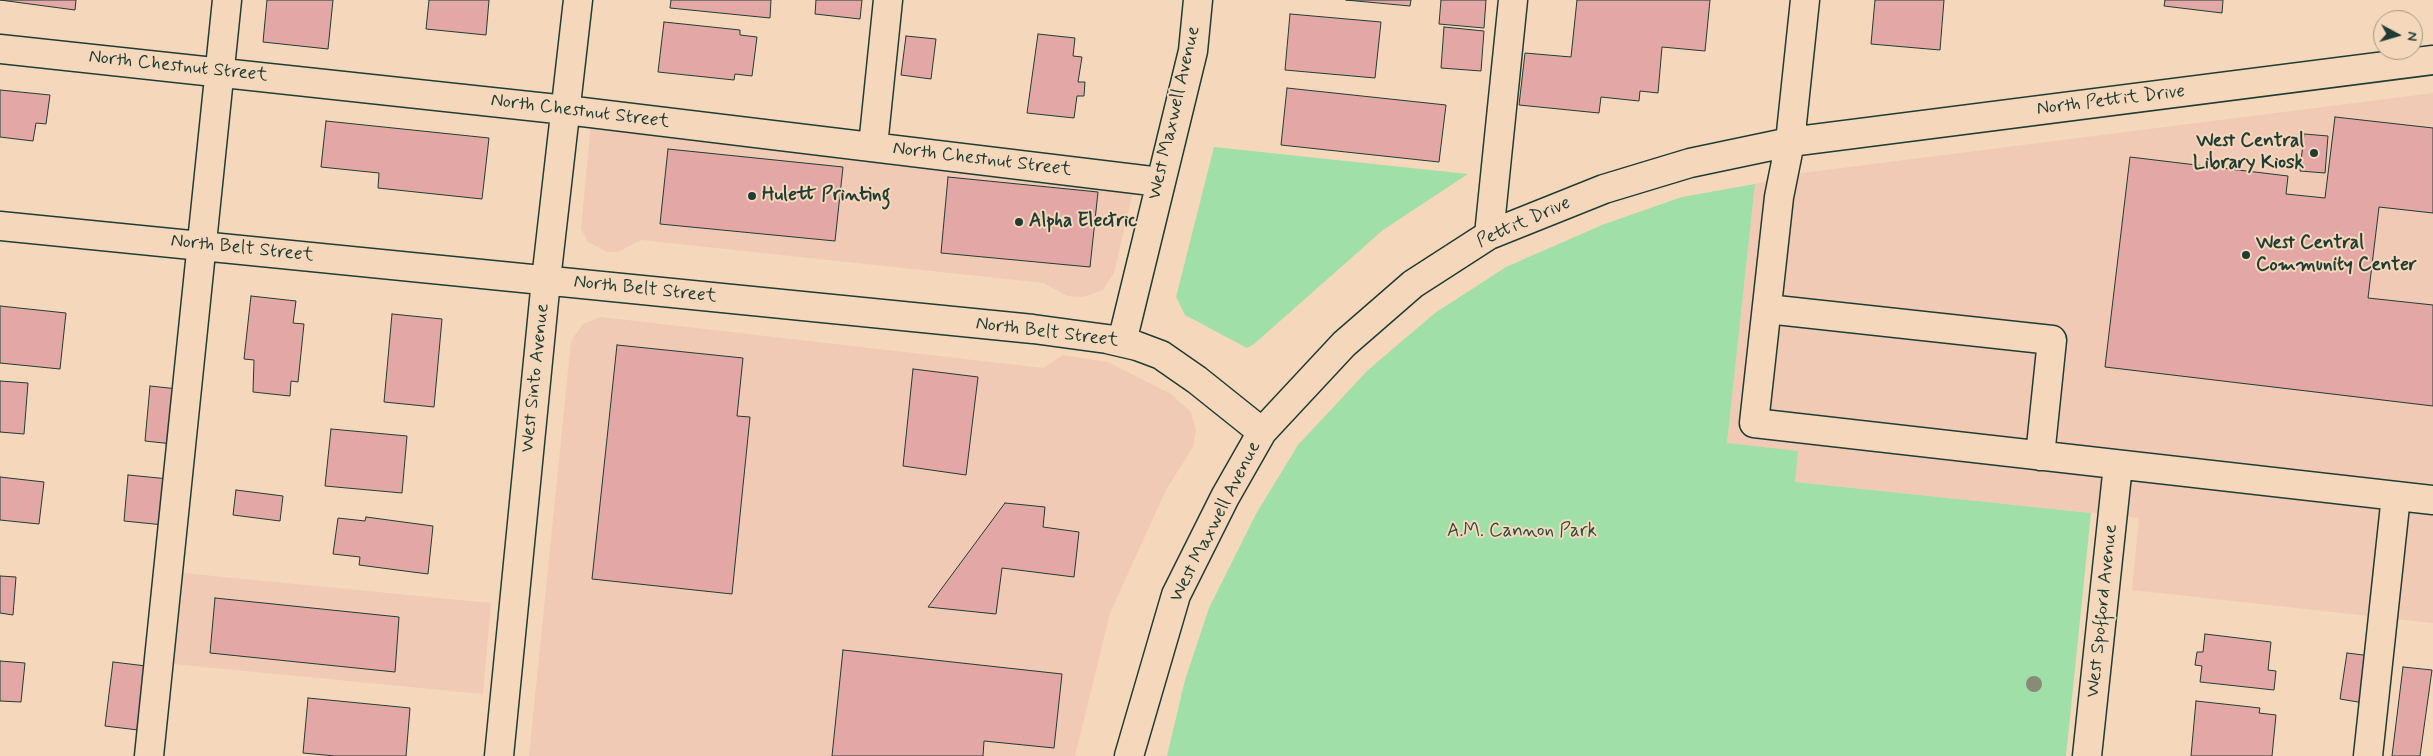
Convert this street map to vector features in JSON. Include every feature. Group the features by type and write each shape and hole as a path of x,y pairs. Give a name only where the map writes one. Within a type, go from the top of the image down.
{"street":[{"path":"149,756 227,0"},
{"name":"West Sinto Avenue","path":"499,756 546,280 578,0"},
{"path":"872,146 888,0"},
{"name":"West Maxwell Avenue","path":"1122,342 1193,51 1198,0"},
{"path":"1489,235 1513,0"},
{"path":"1805,0 1790,142 1779,197 1754,423 2433,500"},
{"name":"North Chestnut Street","path":"0,49 220,71 566,110 1160,182"},
{"name":"North Pettit Drive","path":"1790,142 2433,60"},
{"name":"Pettit Drive","path":"1262,432 1344,344 1413,284 1489,235 1613,186 1690,163 1790,142"},
{"name":"North Belt Street","path":"0,226 1066,333 1122,342 1160,355 1262,432"},
{"path":"1767,309 2052,340 2040,456"},
{"name":"West Maxwell Avenue","path":"1129,756 1176,595 1225,497 1262,432"},
{"name":"West Spofford Avenue","path":"2087,756 2118,465"},
{"path":"2368,756 2396,496"}],"shaded area":[{"path":"2433,93 2433,623 2132,590 2139,518 1794,482 1727,443 1755,184 1802,173"},
{"path":"591,123 1134,187 1114,273 1103,290 1083,297 1067,296 1044,283 641,240 618,252 607,252 588,242 581,229"},
{"path":"601,317 1043,368 1063,355 1108,362 1171,394 1191,412 1196,430 1193,447 1166,490 1110,613 1075,756 529,756 571,341 583,324"},
{"path":"183,573 491,603 483,694 173,664"}],"green space":[{"path":"1214,147 1468,174 1383,230 1254,344 1247,348 1185,315 1176,297"},
{"name":"A.M. Cannon Park","path":"1755,184 1727,443 1798,451 1795,482 2091,513 2066,756 1167,756 1185,680 1209,608 1256,514 1298,445 1368,370 1435,313 1506,267 1602,225 1682,197"}],"building":[{"path":"0,0 76,0 75,10"},
{"path":"267,0 333,0 328,49 263,42"},
{"path":"429,0 489,0 486,35 426,29"},
{"path":"671,0 771,0 770,18 670,8"},
{"path":"816,0 862,0 860,19 815,14"},
{"path":"1346,0 1411,0 1410,6"},
{"path":"1441,0 1486,0 1484,28 1439,24"},
{"path":"1577,0 1710,0 1705,51 1662,47 1658,93 1640,91 1639,101 1601,97 1599,113 1519,105 1525,53 1571,57"},
{"path":"1875,0 1944,0 1940,50 1871,44"},
{"path":"2165,0 2223,0 2222,13 2164,6"},
{"path":"1290,14 1381,22 1375,78 1285,70"},
{"path":"664,22 740,30 740,35 757,37 752,76 735,74 734,80 658,72"},
{"path":"1444,27 1484,31 1481,71 1441,68"},
{"path":"1038,34 1075,38 1073,56 1082,57 1078,82 1085,82 1084,96 1077,96 1074,118 1027,113"},
{"path":"906,36 936,39 931,79 901,75"},
{"path":"1287,88 1446,105 1439,162 1281,145"},
{"path":"0,90 50,95 46,124 36,123 33,141 0,137"},
{"name":"West Central Community Center","path":"2335,117 2433,128 2433,213 2379,207 2368,298 2433,305 2433,406 2105,367 2130,157 2288,176 2286,194 2325,198"},
{"path":"326,121 489,138 482,199 378,188 379,173 321,167"},
{"name":"West Central Library Kiosk","path":"2304,134 2328,136 2325,173 2300,171"},
{"name":"Hulett Printing","path":"668,149 843,167 835,241 660,224"},
{"name":"Alpha Electric","path":"948,177 1098,192 1090,267 941,253"},
{"path":"251,296 296,301 293,323 304,324 298,382 291,381 290,396 253,392 254,360 244,359"},
{"path":"0,306 66,313 60,369 0,363"},
{"path":"392,314 442,319 434,407 384,402"},
{"path":"617,345 743,358 737,416 750,417 732,594 592,579"},
{"path":"913,369 978,377 966,475 903,466"},
{"path":"0,381 28,383 24,434 0,432"},
{"path":"150,386 178,389 173,444 145,441"},
{"path":"331,429 407,436 402,493 325,486"},
{"path":"128,475 169,479 164,525 124,521"},
{"path":"0,477 44,482 39,524 0,520"},
{"path":"236,490 283,496 280,521 233,515"},
{"path":"1005,503 1045,507 1043,527 1079,532 1074,577 1002,568 996,614 928,607"},
{"path":"366,517 433,526 428,574 359,565 360,557 333,554 338,518 365,521"},
{"path":"0,576 16,577 13,615 0,613"},
{"path":"215,598 399,617 395,672 210,653"},
{"path":"2205,634 2271,642 2268,670 2276,671 2274,690 2200,682 2202,666 2195,665 2197,652 2203,652"},
{"path":"843,650 1062,674 1054,748 984,741 983,756 832,756"},
{"path":"2347,653 2371,656 2364,703 2340,699"},
{"path":"0,661 25,663 21,702 0,701"},
{"path":"113,662 146,666 138,730 105,726"},
{"path":"2403,667 2432,670 2420,756 2392,756"},
{"path":"308,698 410,708 406,756 335,756 303,753"},
{"path":"2196,701 2260,708 2259,713 2276,715 2272,756 2191,756"}],"place":[{"name":"West Central Library Kiosk","path":"2314,153"},
{"name":"Hulett Printing","path":"752,196"},
{"name":"Alpha Electric","path":"1019,222"},
{"name":"West Central Community Center","path":"2246,255"}]}
